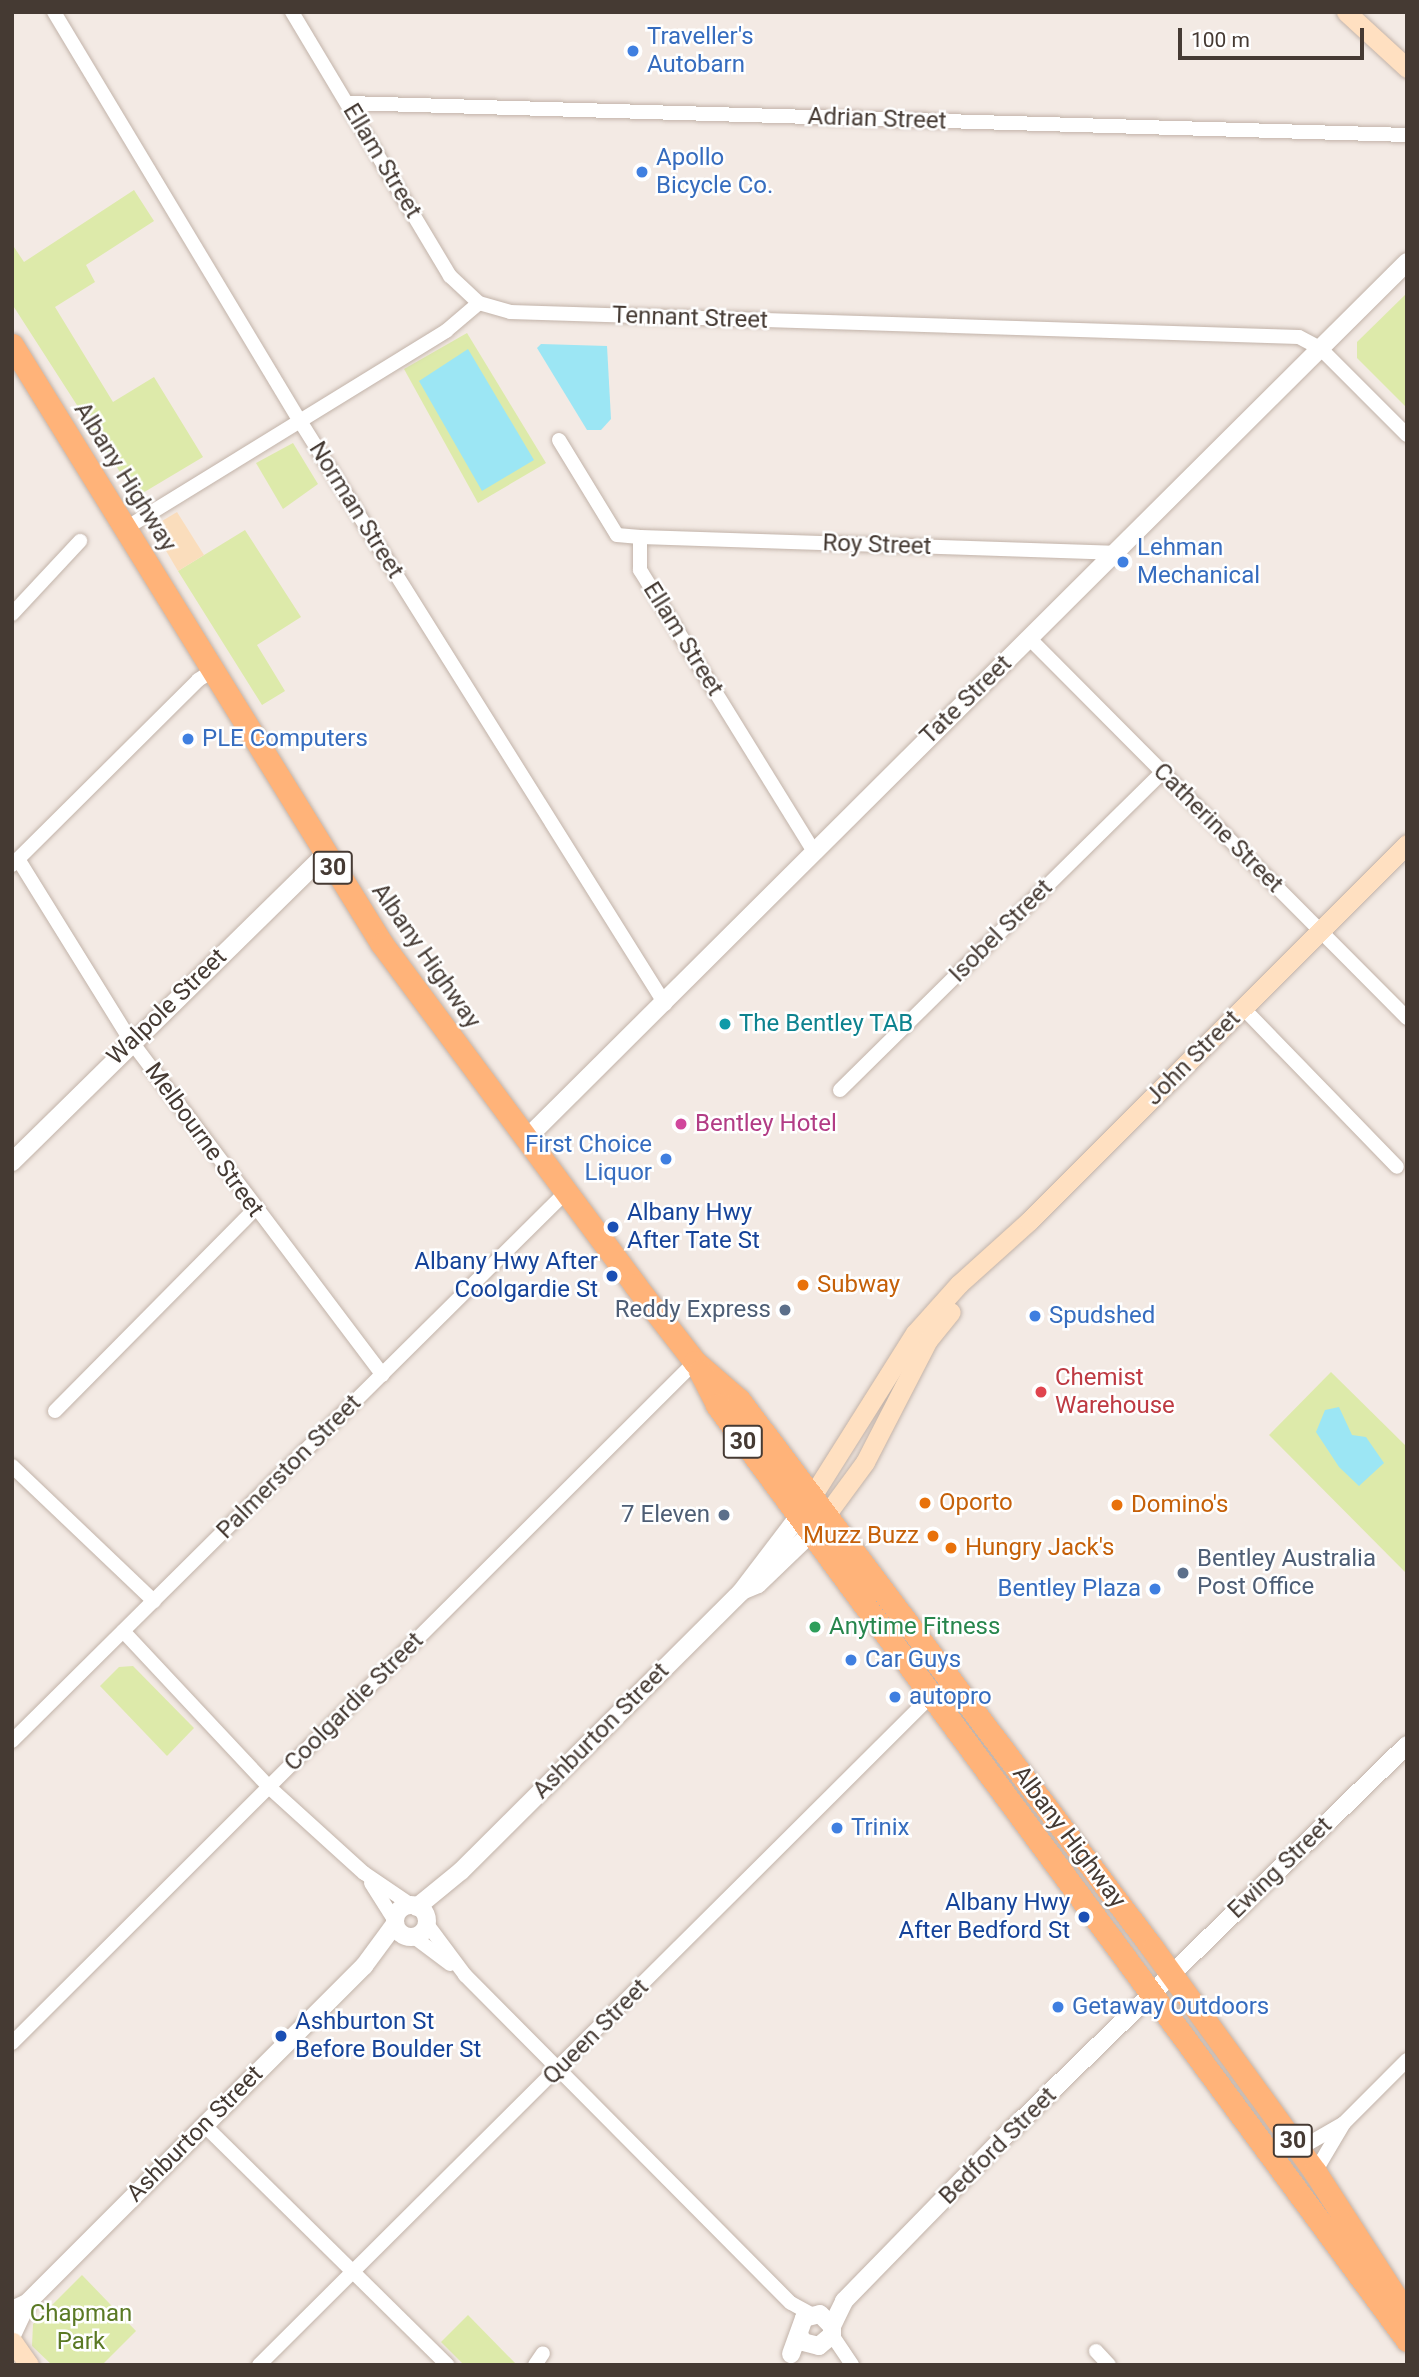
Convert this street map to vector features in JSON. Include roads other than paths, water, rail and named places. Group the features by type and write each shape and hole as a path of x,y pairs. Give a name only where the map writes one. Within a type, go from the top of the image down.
{"highway":[{"name":"Albany Highway","path":"14,352 127,528 382,944 565,1192 695,1362 739,1400 930,1697 1153,1992 1407,2340"},
{"name":"Albany Highway","path":"812,1516 1171,1974 1315,2172 1407,2315"}],"main road":[{"path":"1346,12 1407,68"},
{"name":"John Street","path":"812,1516 865,1462 928,1340 971,1290 978,1271 1407,844"},
{"path":"13,2337 29,2365"},
{"path":"12,2361 19,2365"}],"street":[{"name":"Norman Street","path":"54,12 300,421 665,1004"},
{"name":"Ellam Street","path":"292,12 450,276 479,303"},
{"name":"Adrian Street","path":"348,103 1407,135"},
{"name":"Tate Street","path":"526,1139 665,1004 813,850 1407,262"},
{"path":"127,528 446,331 479,303"},
{"name":"Tennant Street","path":"479,303 510,312 1298,337 1320,348"},
{"path":"1320,348 1407,435"},
{"path":"559,440 617,535 640,537"},
{"name":"Ellam Street","path":"640,537 640,570 813,850"},
{"name":"Roy Street","path":"640,537 1114,553"},
{"path":"12,614 80,541"},
{"name":"Catherine Street","path":"1029,638 1407,1018"},
{"path":"15,862 198,680 214,670"},
{"name":"Isobel Street","path":"840,1090 1162,772"},
{"name":"Walpole Street","path":"12,1162 131,1041 325,854"},
{"name":"Melbourne Street","path":"15,862 131,1041 255,1209 383,1375"},
{"path":"1242,1008 1397,1167"},
{"name":"Palmerston Street","path":"12,1741 565,1192"},
{"path":"55,1411 255,1209"},
{"name":"Coolgardie Street","path":"12,2043 695,1362"},
{"path":"12,1466 154,1601"},
{"name":"Ashburton Street","path":"364,1966 413,1937 421,1914 461,1871 741,1592 758,1584 812,1516"},
{"path":"124,1631 268,1787 364,1873 421,1914 465,1975"},
{"name":"Queen Street","path":"259,2365 930,1697"},
{"name":"Ewing Street","path":"1153,1992 1407,1745"},
{"path":"364,1873 399,1932 413,1937 465,1975 847,2360"},
{"name":"Ashburton Street","path":"13,2337 20,2306 364,1966 395,1922 400,1910 421,1914"},
{"name":"Bedford Street","path":"815,2330 1153,1992"},
{"path":"1315,2172 1344,2123 1407,2060"},
{"path":"1299,2149 1344,2123"},
{"path":"204,2125 447,2365"},
{"path":"785,2359 815,2330"},
{"path":"1096,2351 1109,2365"}],"water":[{"path":"541,344 607,346 611,419 601,430 587,430 537,348"},
{"path":"468,349 534,460 482,491 419,381"},
{"path":"1339,1407 1352,1435 1366,1437 1384,1463 1359,1486 1339,1467 1316,1432 1325,1410"}],"place":[{"name":"Traveller's Autobarn","path":"633,51"},
{"name":"Apollo Bicycle Co.","path":"642,172"},
{"name":"Lehman Mechanical","path":"1123,562"},
{"name":"PLE Computers","path":"188,739"},
{"name":"The Bentley TAB","path":"725,1024"},
{"name":"Bentley Hotel","path":"681,1124"},
{"name":"First Choice Liquor","path":"666,1159"},
{"name":"Albany Hwy After Tate St","path":"613,1227"},
{"name":"Albany Hwy After Coolgardie St","path":"612,1276"},
{"name":"Subway","path":"803,1285"},
{"name":"Reddy Express","path":"785,1310"},
{"name":"Spudshed","path":"1035,1316"},
{"name":"Chemist Warehouse","path":"1041,1392"},
{"name":"Oporto","path":"925,1503"},
{"name":"Domino's","path":"1117,1505"},
{"name":"7 Eleven","path":"724,1515"},
{"name":"Muzz Buzz","path":"933,1536"},
{"name":"Hungry Jack's","path":"951,1548"},
{"name":"Bentley Australia Post Office","path":"1183,1573"},
{"name":"Bentley Plaza","path":"1155,1589"},
{"name":"Anytime Fitness","path":"815,1627"},
{"name":"Car Guys","path":"851,1660"},
{"name":"autopro","path":"895,1697"},
{"name":"Trinix","path":"837,1828"},
{"name":"Albany Hwy After Bedford St","path":"1084,1917"},
{"name":"Getaway Outdoors","path":"1058,2007"},
{"name":"Ashburton St Before Boulder St","path":"281,2036"}],"park label":[{"name":"Chapman Park","path":"81,2328"}]}
